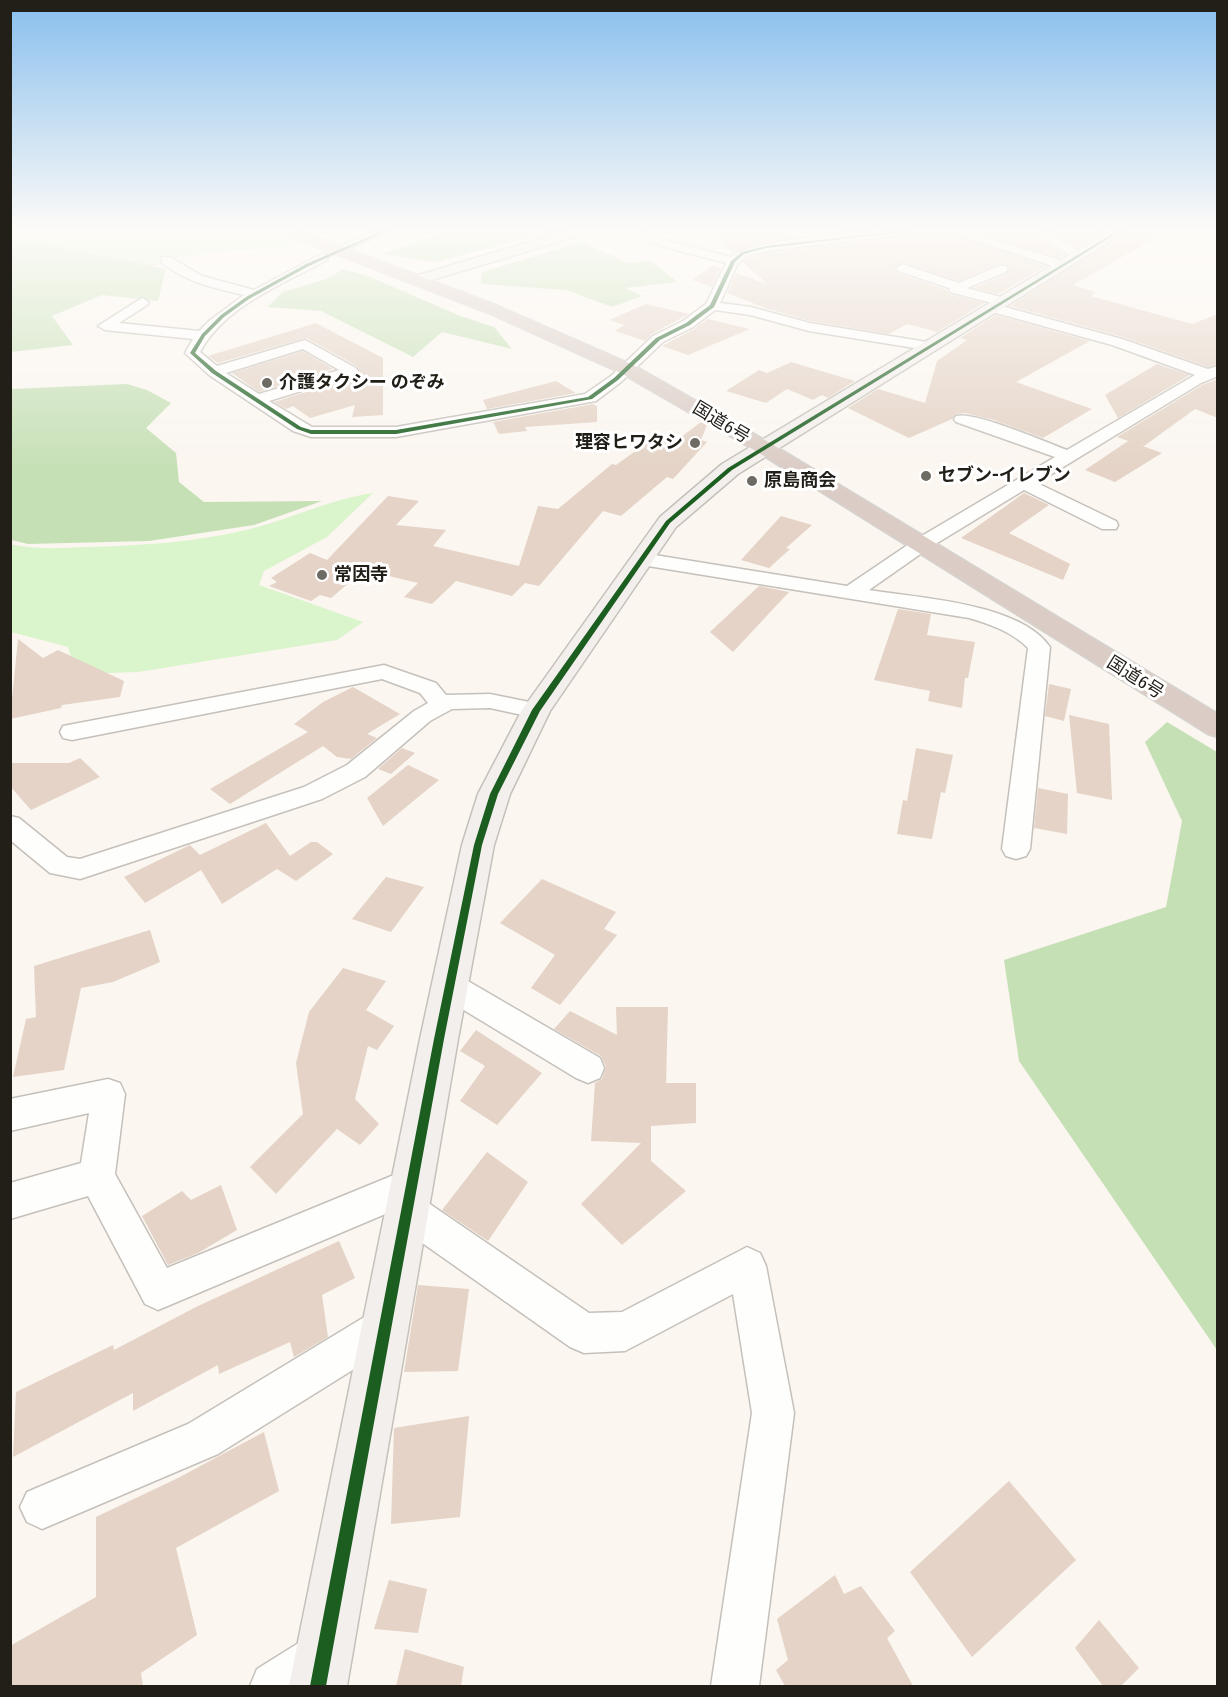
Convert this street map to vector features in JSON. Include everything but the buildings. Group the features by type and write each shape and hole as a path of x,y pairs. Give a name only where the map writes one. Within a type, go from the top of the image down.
{"highway":[{"name":"国道6号","path":"495,310 627,369 763,447 1218,727"}],"street":[{"path":"129,310 105,326 202,336"},
{"path":"230,310 202,336 192,353 214,372 305,431 396,432 590,398 627,369 658,339 688,324 706,310"},
{"path":"745,310 809,327 933,347"},
{"path":"274,1686 320,1671 450,986 482,835 494,794 536,710 668,522 730,469 763,447 933,347 990,310"},
{"path":"1015,310 1117,342 1207,375 1218,387"},
{"path":"214,372 305,344 351,371 257,400"},
{"path":"851,593 922,544 1207,375"},
{"path":"962,419 1068,456"},
{"path":"1023,483 1109,525"},
{"path":"642,559 991,617 1032,638 1040,647 1016,849"},
{"path":"72,732 384,672 428,688 442,705"},
{"path":"10,825 60,866 80,869 313,794 356,771 422,716 442,705 467,700 490,701 536,710"},
{"path":"450,986 588,1068"},
{"path":"10,1115 108,1094 97,1176 158,1291 409,1198"},
{"path":"10,1201 97,1176"},
{"path":"409,1198 584,1332 625,1331 747,1266 773,1413 735,1686"},
{"path":"42,1507 203,1439 385,1327"}],"green space":[{"path":"11,310 66,310 52,316 73,345 11,352"},
{"path":"310,310 447,310 494,327 512,349 442,332 413,357 321,311"},
{"path":"127,384 147,390 171,403 146,428 176,453 179,482 204,502 322,501 254,525 149,541 28,544 11,540 11,389"},
{"path":"373,493 327,537 264,571 259,585 363,622 337,640 138,672 76,674 68,647 11,632 10,544 58,548 167,543 246,530 341,500"},
{"path":"1167,722 1217,752 1217,1350 1019,1061 1004,960 1166,907 1182,821 1145,742"}],"cycle path":[{"path":"231,310 203,335 192,353 214,372 299,428 311,432 396,432 590,398 616,379 658,339 688,324 706,310"},
{"path":"318,1686 439,1039 478,845 494,794 536,710 668,522 730,469 990,310"}],"place":[{"name":"介護タクシー のぞみ","path":"267,383"},
{"name":"理容ヒワタシ","path":"695,443"},
{"name":"セブン-イレブン","path":"926,476"},
{"name":"原島商会","path":"752,481"},
{"name":"常因寺","path":"322,575"}]}
